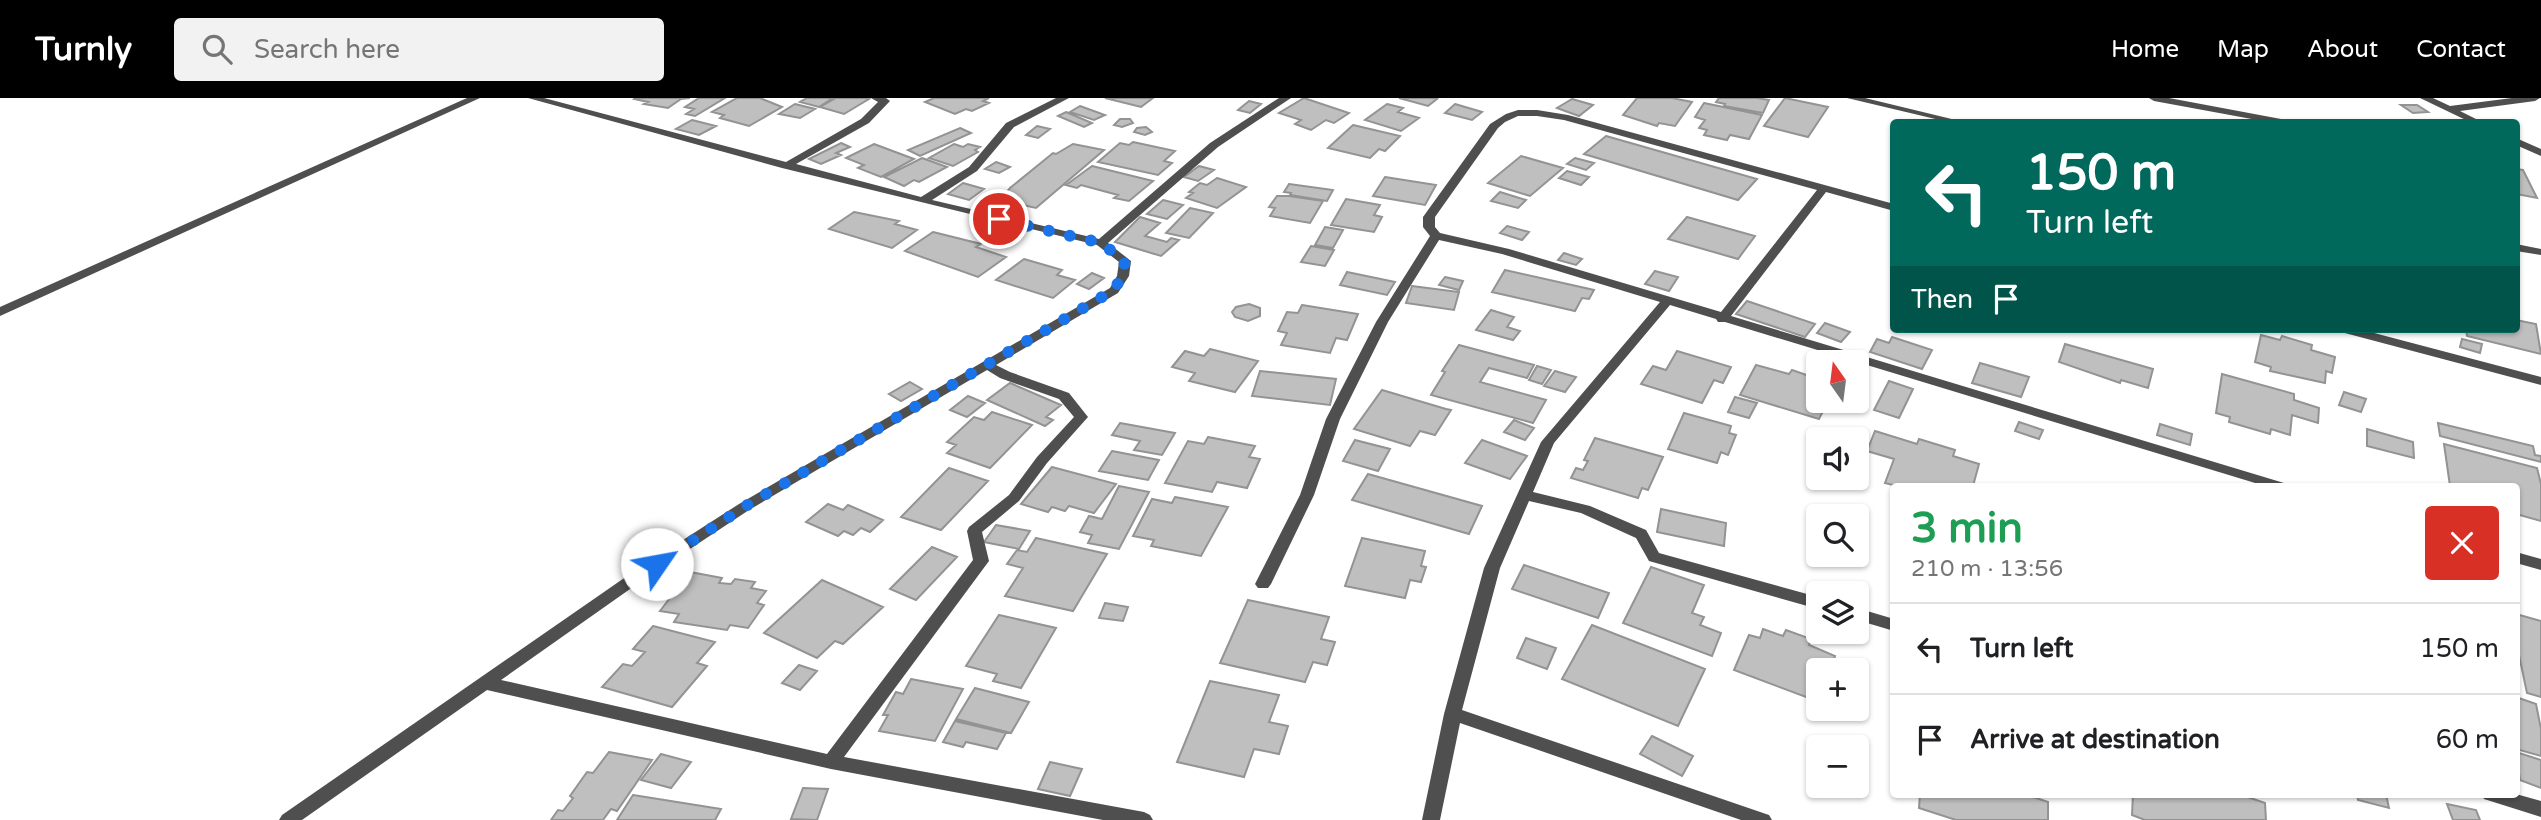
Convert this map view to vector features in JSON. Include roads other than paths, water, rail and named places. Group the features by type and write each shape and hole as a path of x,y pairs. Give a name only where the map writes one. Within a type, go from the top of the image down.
{"street":[{"path":"0,312 475,98"},
{"path":"288,820 635,578 744,507 1114,290 1122,276 1125,261 1101,243 923,201 533,98"},
{"path":"786,166 865,121 885,101 876,98"},
{"path":"923,201 973,169 989,154 1010,125 1064,98"},
{"path":"1101,243 1214,145 1286,98"},
{"path":"1852,98 1946,119"},
{"path":"2154,98 2265,119"},
{"path":"2426,98 2471,119"},
{"path":"2449,109 2535,98"},
{"path":"1890,207 1565,117 1515,113 1500,119 1494,126 1429,217 1429,227 1436,236 1505,251 2269,483"},
{"path":"2520,143 2541,155"},
{"path":"2520,153 2541,155"},
{"path":"1722,319 1823,190"},
{"path":"1262,584 1307,495 1333,419 1382,322 1436,236"},
{"path":"2520,248 2541,252"},
{"path":"1431,820 1453,714 1492,568 1548,442 1666,302"},
{"path":"2360,333 2541,382"},
{"path":"831,762 981,561 974,531 1014,498 1042,460 1081,417 1064,396 1005,375 985,364"},
{"path":"1524,495 1585,509 1641,534 1654,557 1806,600"},
{"path":"2520,558 2541,565"},
{"path":"1869,618 1890,624"},
{"path":"485,683 831,762 1144,820"},
{"path":"1453,714 1763,820"},
{"path":"2504,798 2541,809"}]}
